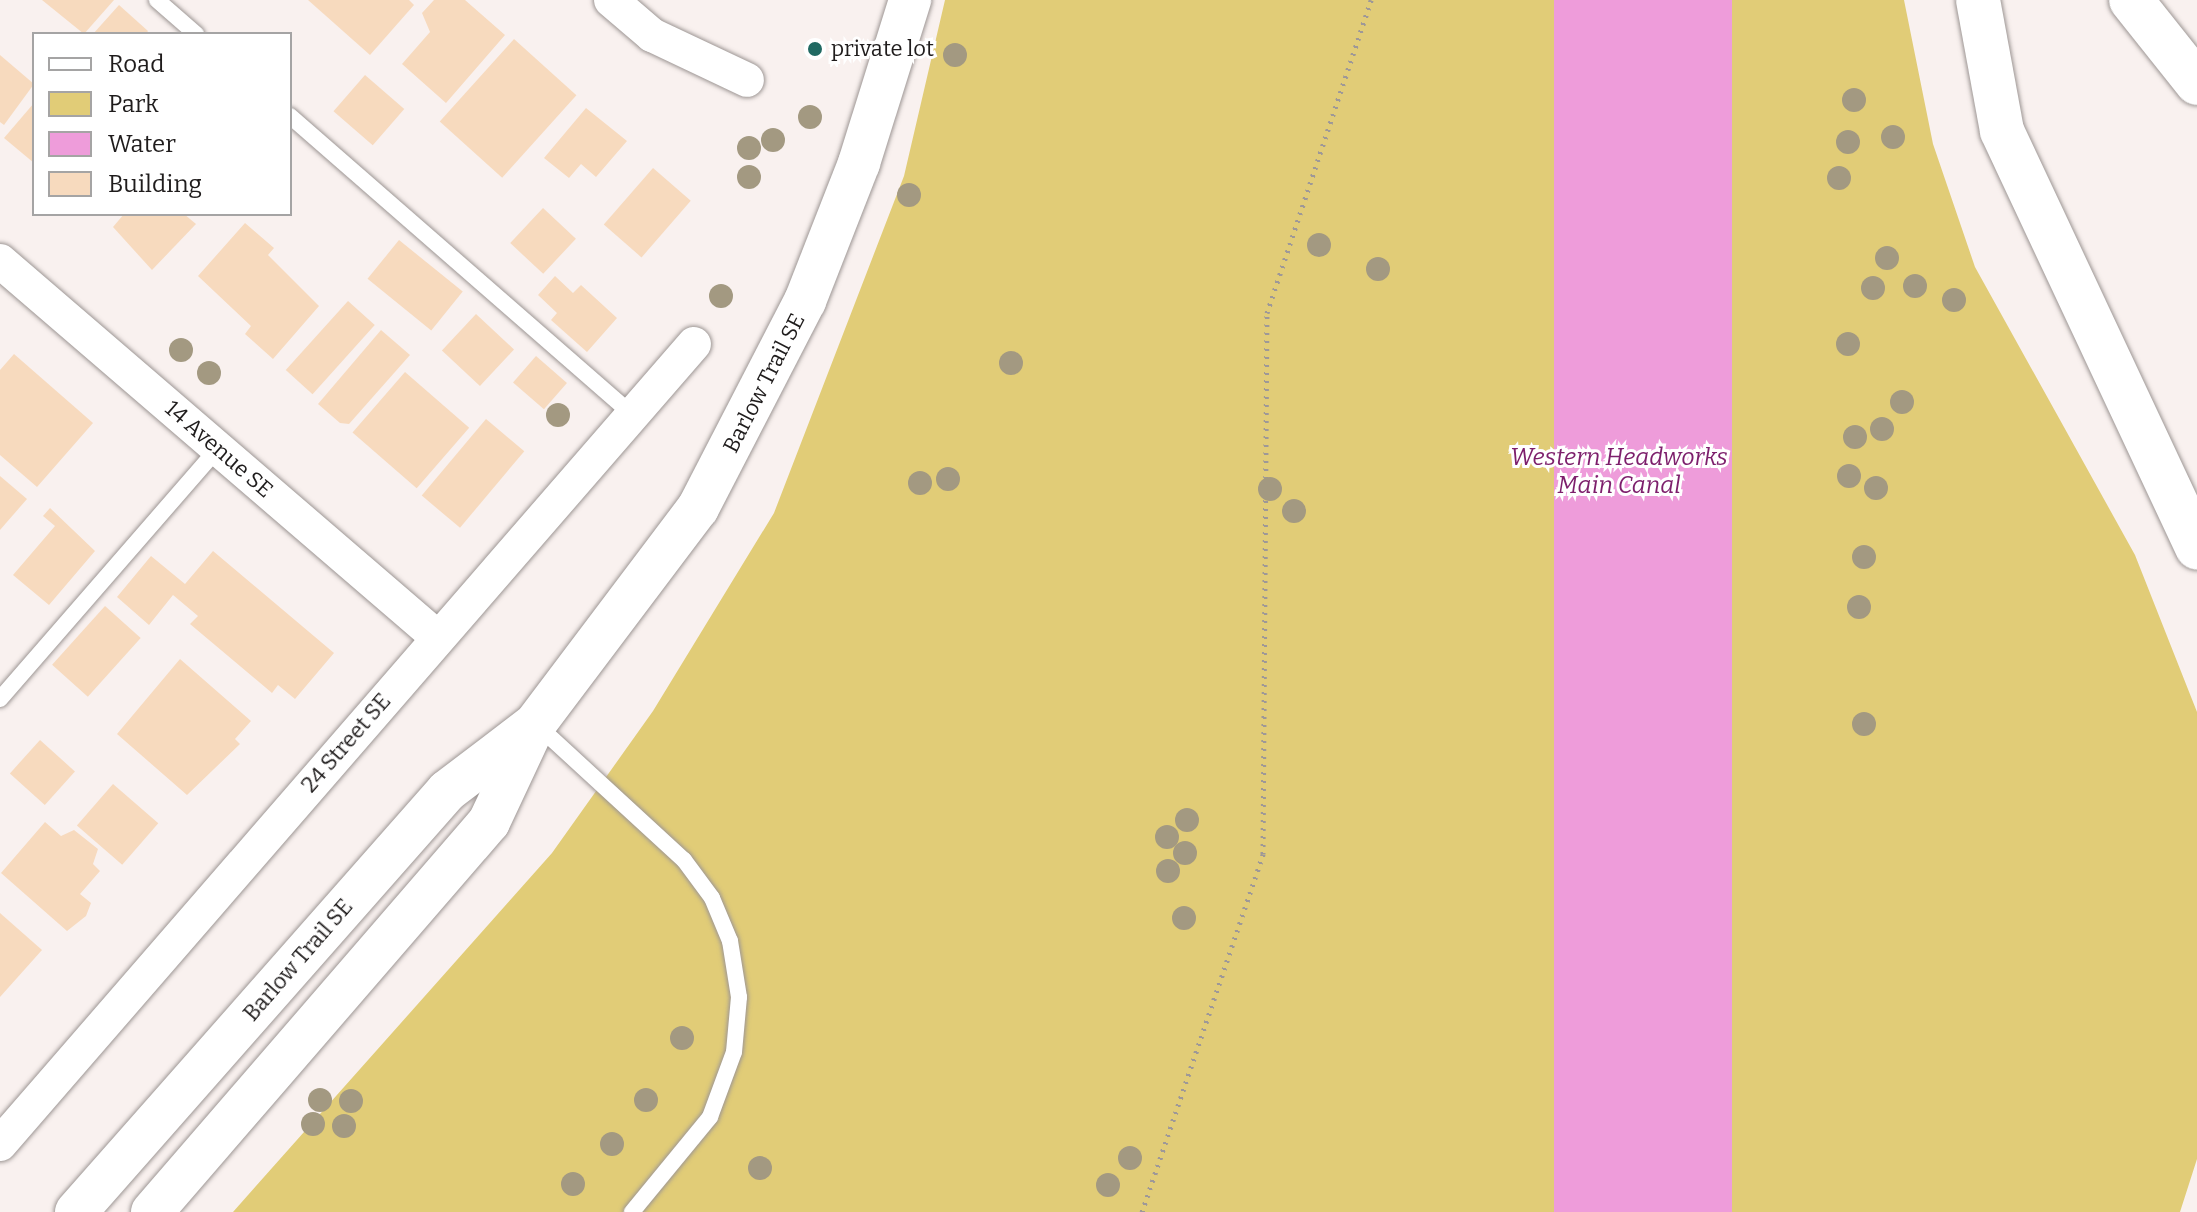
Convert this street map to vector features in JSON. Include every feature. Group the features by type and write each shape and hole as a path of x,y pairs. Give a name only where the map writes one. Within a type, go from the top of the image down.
{"highway":[{"path":"1978,0 2002,131 2197,548"},
{"path":"2131,0 2197,83"}],"street":[{"path":"611,0 652,35 747,80"},
{"name":"Barlow Trail SE","path":"152,1212 489,822 535,724 698,508 777,366 859,163 910,0"},
{"name":"14 Avenue SE","path":"0,261 437,637"},
{"name":"24 Street SE","path":"0,1144 694,344"},
{"name":"Barlow Trail SE","path":"76,1212 447,791 535,724"}],"lane":[{"path":"157,0 194,32"},
{"path":"292,118 634,416"},
{"path":"0,699 218,448"},
{"path":"535,724 684,860 712,898 730,941 739,997 734,1052 710,1117 632,1212"}],"path":[{"path":"1142,1212 1263,854 1267,313 1371,0"}],"green space":[{"path":"945,0 1904,0 1933,144 1975,267 2135,555 2197,712 2197,1159 2180,1212 233,1212 552,853 653,711 774,513 904,176"}],"water":[{"name":"Western Headworks Main Canal","path":"1554,0 1732,0 1732,1212 1554,1212"}],"building":[{"path":"42,0 114,0 86,32 82,32"},
{"path":"308,0 409,0 414,5 370,55"},
{"path":"434,0 465,0 505,35 446,103 402,64 430,32 422,13"},
{"path":"119,5 148,31 147,32 95,32"},
{"path":"514,39 576,95 502,178 440,121"},
{"path":"0,55 32,82 32,87 4,125 0,122"},
{"path":"365,75 404,109 373,145 334,111"},
{"path":"32,105 32,161 4,138"},
{"path":"586,108 627,141 596,177 581,164 569,178 544,158"},
{"path":"653,168 691,201 642,257 604,225"},
{"path":"543,208 576,239 543,274 510,243"},
{"path":"122,216 186,216 196,224 152,270 113,227"},
{"path":"245,223 274,248 268,255 319,306 273,359 245,334 251,326 198,276"},
{"path":"399,240 463,292 431,330 368,279"},
{"path":"555,276 573,293 581,285 617,318 587,352 551,320 557,313 538,295"},
{"path":"348,301 375,325 313,394 286,370"},
{"path":"476,314 514,349 480,386 442,351"},
{"path":"381,330 410,355 349,424 340,423 318,404"},
{"path":"14,354 93,423 37,487 0,455 0,370"},
{"path":"536,356 567,383 544,409 513,382"},
{"path":"405,372 469,428 417,488 353,432"},
{"path":"486,419 524,451 460,528 422,496"},
{"path":"0,476 27,499 0,530"},
{"path":"50,508 95,551 49,605 13,575 55,526 43,516"},
{"path":"213,551 334,653 295,699 278,685 272,693 190,624 198,616 173,595 149,625 117,597 151,556 185,584"},
{"path":"105,606 141,638 88,697 52,665"},
{"path":"180,659 251,721 235,739 240,744 187,795 117,734"},
{"path":"40,740 75,771 45,805 10,773"},
{"path":"113,784 158,823 122,865 77,826"},
{"path":"45,822 61,836 74,830 98,849 93,864 100,871 80,894 91,903 86,916 67,931 1,873"},
{"path":"0,913 42,950 0,997"}],"place":[{"name":"private lot","path":"815,49"}]}
